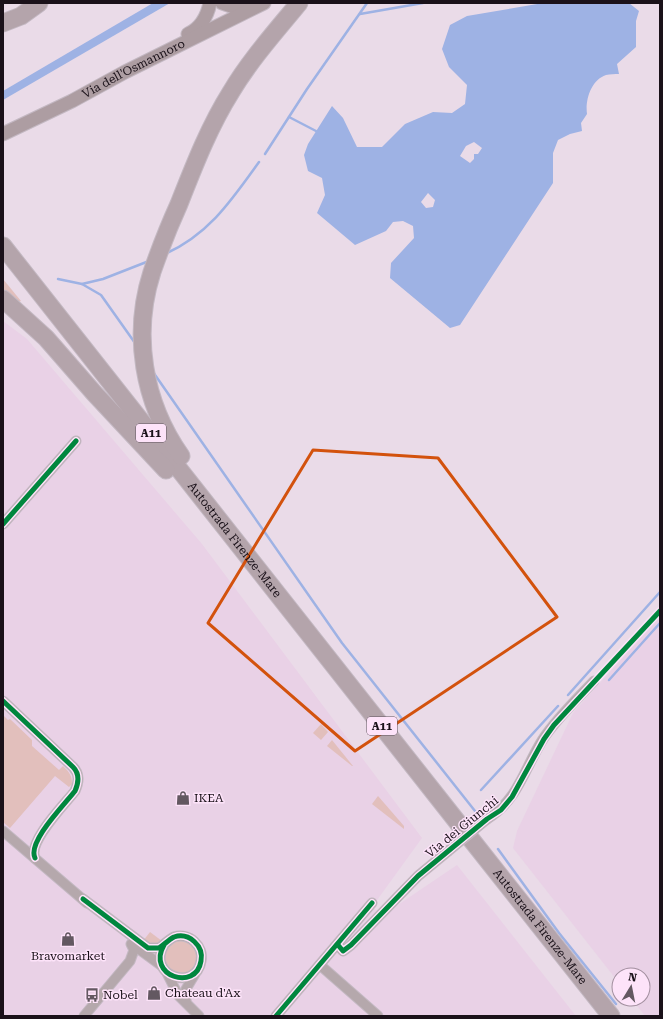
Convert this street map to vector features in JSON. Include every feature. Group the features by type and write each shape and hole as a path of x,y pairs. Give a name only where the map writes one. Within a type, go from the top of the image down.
{"highway":[{"path":"3,23 21,16 39,3"},
{"path":"298,619 272,580 172,442 155,408 146,377 142,345 142,320 149,286 164,239 204,143 239,80 299,3"},
{"name":"Autostrada Firenze-Mare","path":"3,246 298,619 460,841 611,1016"},
{"name":"Autostrada Firenze-Mare","path":"3,264 597,1016"},
{"path":"3,299 46,338 94,393 166,470"}],"main road":[{"name":"Via dell'Osmannoro","path":"3,124 193,32 203,21 210,3"},
{"path":"222,3 236,8 253,3"},
{"name":"Via dell'Osmannoro","path":"3,134 72,101 131,69 264,3"}],"street":[{"path":"3,524 76,441"},
{"name":"Via dei Giunchi","path":"338,945 343,951 351,945 418,876 487,819 501,810 512,796 544,739 594,681"},
{"path":"5,704 73,767 78,776 78,784 75,791 40,835 34,850 35,858"},
{"path":"3,830 152,961 176,978 183,978 192,975 198,969"},
{"path":"13,839 28,842 40,835"},
{"path":"83,899 145,947 156,949 164,945"},
{"path":"276,1016 338,945 372,903"},
{"path":"186,1002 185,992 187,985 202,961 201,952 192,939 177,936 168,940 160,954 164,969 176,991 198,1016"},
{"path":"84,1016 130,961 134,950 130,943"},
{"path":"130,961 142,959 152,961"},
{"path":"320,965 378,1016"}],"highlighted area":[{"path":"313,450 438,458 557,617 355,751 208,623"}],"shaded area":[{"path":"3,279 21,301 17,302 3,294"},
{"path":"3,321 27,339 202,544 422,838 372,907 383,915 457,865 576,1016 3,1016"},
{"path":"660,616 660,1016 645,1016 638,1007 651,1007 651,967 611,967 611,973 513,848 517,831 573,713"},
{"path":"3,715 8,720 10,719 32,740 32,746 59,770 63,766 70,774 72,781 72,784 69,787 55,776 10,828 3,822"},
{"path":"321,724 328,732 321,740 313,733"},
{"path":"332,740 353,766 327,746"},
{"path":"378,796 404,826 404,829 372,804"},
{"path":"150,932 162,941 157,944 153,944 143,941"},
{"path":"181,940 193,945 198,957 193,969 181,974 169,969 164,957 169,945"}],"water":[{"path":"153,3 170,3 3,100 3,91"},
{"path":"543,3 629,3 639,11 636,21 636,47 617,64 619,74 606,75 596,81 588,97 587,114 581,123 582,131 570,134 558,140 553,153 553,183 460,325 450,328 390,278 391,263 414,238 413,226 403,221 393,222 386,231 355,245 317,213 325,195 322,178 308,171 304,155 308,144 332,106 343,118 357,147 382,147 405,124 433,112 452,113 465,104 467,85 449,67 442,49 450,25 467,16","holes":["474,142 482,148 478,154 474,154 474,159 470,163 460,156 466,146","428,193 435,200 433,207 426,208 421,202"]}],"waterway":[{"path":"265,154 307,89 367,3"},
{"path":"360,14 423,3"},
{"path":"289,117 316,131"},
{"path":"165,254 181,246 207,226 229,203 259,162"},
{"path":"82,284 103,279 149,261"},
{"path":"58,279 82,284 101,295 135,343"},
{"path":"153,372 342,643 475,811"},
{"path":"568,695 660,592"},
{"path":"609,680 660,623"},
{"path":"481,790 558,706"},
{"path":"498,849 559,933 611,998"}],"cycle path":[{"path":"3,524 76,441"},
{"path":"338,945 343,951 351,945 418,876 487,819 501,810 512,797 544,739 554,725 660,611"},
{"path":"3,701 73,767 78,775 75,791 48,823 36,843 34,851 35,858"},
{"path":"83,899 148,948 159,948 174,937 180,936 190,938 198,945 200,950 201,961 197,970 191,976 182,978 166,972 161,965 160,956 164,945"},
{"path":"276,1016 372,903"}],"place":[{"name":"IKEA","path":"183,798"},
{"name":"Bravomarket","path":"68,939"},
{"name":"Chateau d'Ax","path":"154,993"},
{"name":"Nobel","path":"92,995"}]}
